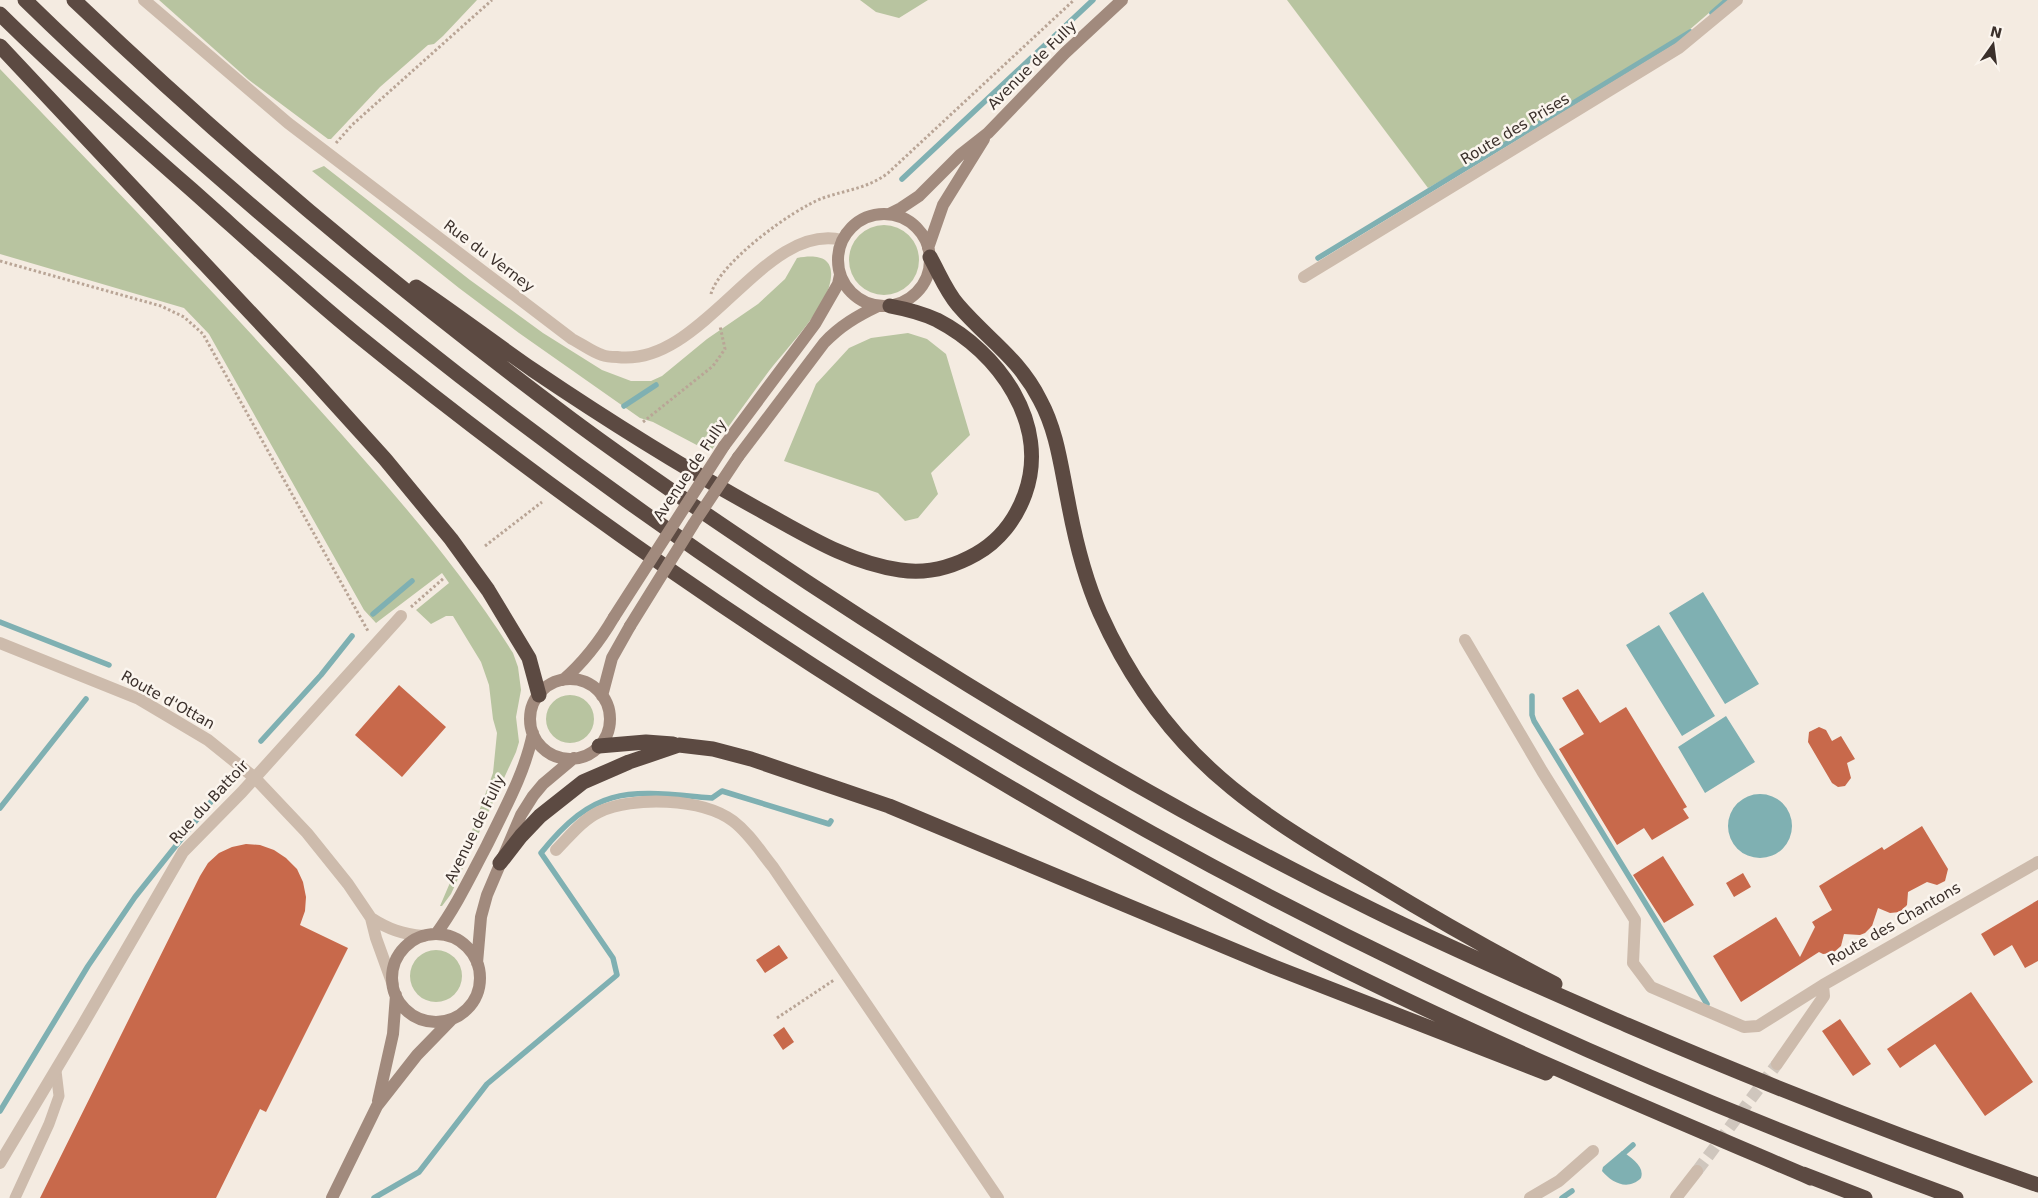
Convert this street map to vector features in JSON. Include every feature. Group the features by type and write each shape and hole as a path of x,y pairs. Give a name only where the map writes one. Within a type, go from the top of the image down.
{"highway":[{"path":"25,0 132,101 237,194 354,292 447,366 654,521 887,676 991,740 1165,840 1320,922 1424,974 1578,1046 1689,1094 1799,1139 1956,1198"},
{"path":"74,0 191,108 326,226 411,295 558,408 661,483 885,633 998,703 1160,797 1340,894 1477,959 1696,1054 1862,1121 2038,1185"},
{"path":"0,14 112,119 353,332 493,442 647,553 762,632 876,706 983,772 1132,857 1363,979 1551,1065 1811,1178"},
{"path":"0,46 308,374 439,524 488,590 516,634 529,658 539,695"},
{"path":"326,226 583,403 653,448 830,548 860,560 902,571 936,569 957,564 984,550 1013,519 1022,502 1031,472 1032,452 1029,431 1016,397 1002,375 981,353 958,334 935,319 912,311 884,306"},
{"path":"929,253 959,306 1022,370 1041,401 1056,440 1076,541 1098,610 1134,676 1160,714 1182,741 1212,771 1247,800 1339,861 1434,918 1514,962 1644,1030 1696,1054"},
{"path":"600,746 646,742 713,749 751,759 866,798 1274,967 1865,1198"},
{"path":"500,863 521,836 540,816 583,782 628,762 679,744"}],"main road":[{"name":"Avenue de Fully","path":"889,214 918,196 960,155 988,133 1065,53 1122,0"},
{"name":"Avenue de Fully","path":"929,253 943,205 988,133"},
{"path":"602,696 612,658 689,531 738,457 824,342 837,329 850,320 909,298 920,289 926,278 929,253 923,236 914,225 902,218 889,214 865,218 851,227 842,240 838,258 840,275 855,296 884,306"},
{"name":"Avenue de Fully","path":"563,680 577,668 598,644 724,446 815,324 838,284 840,275"},
{"path":"563,680 578,680 588,683 602,696 608,706 610,718 606,736 600,746 591,753 574,758 559,757 541,746 533,733 531,722 532,710 539,695 547,687 563,680"},
{"name":"Avenue de Fully","path":"436,934 465,887 507,806 530,750 533,733"},
{"path":"332,1198 377,1106 416,1055 454,1018 466,1010 477,993 480,978 477,964 481,917 487,895 500,863 521,815 533,796 543,784 574,758"},
{"path":"377,1106 393,1034 393,970 398,956 409,944 422,936 436,934 445,935 461,942 468,948 477,964"},
{"path":"394,990 408,1011 420,1018 440,1021 454,1018"}],"street":[{"name":"Rue du Verney","path":"144,0 270,109 327,154 572,339 602,355 630,359 654,353 678,341 761,271 796,247 821,238 842,240"},
{"name":"Route des Prises","path":"1304,277 1678,48 1737,0"},
{"name":"Rue du Battoir","path":"0,1163 183,852 221,815 401,616"},
{"path":"1465,640 1542,771 1635,920 1633,963 1651,987 1744,1027 1758,1026 1823,985"},
{"name":"Route d'Ottan","path":"0,643 139,699 208,740 255,778 307,833 348,884 371,918 394,990"},
{"path":"556,850 588,819 612,808 657,802 701,806 710,808 732,820 750,838 794,898 998,1198"},
{"name":"Route des Chantons","path":"1777,1064 1824,996 1823,985 2038,862"},
{"name":"Route d'Ottan","path":"371,918 398,932 422,936"},
{"path":"1530,1198 1559,1181 1592,1151"},
{"path":"1676,1198 1696,1171"}],"lane":[{"path":"15,1198 49,1124 58,1096 56,1070"}],"path":[{"path":"327,154 352,125 492,0"},
{"path":"643,422 713,366 726,349 710,298 714,284 736,259 781,221 822,198 878,180 1074,0"},
{"path":"0,261 161,306 184,317 203,334 306,516 374,645"},
{"path":"485,546 542,502"},
{"path":"401,616 444,578"},
{"path":"777,1018 844,972"}],"green space":[{"path":"159,0 477,0 443,36 434,44 428,45 380,87 331,139 328,139 249,80"},
{"path":"860,0 928,0 899,18 876,12"},
{"path":"1287,0 1724,0 1688,31 1499,147 1428,188"},
{"path":"0,69 200,279 370,467 421,526 469,588 513,653 518,667 521,690 516,717 519,742 451,894 442,906 440,906 470,836 493,773 497,733 493,719 489,685 481,662 453,616 446,616 431,624 416,610 449,583 442,573 376,623 364,610 209,334 184,308 0,254"},
{"path":"324,166 470,280 543,333 602,370 631,381 651,381 662,376 707,339 758,304 785,279 797,258 818,257 824,259 830,268 830,283 821,305 769,371 710,452 653,422 640,418 519,333 459,288 312,171"},
{"path":"884,225 897,228 909,235 916,247 919,260 916,273 909,285 897,292 884,295 871,292 859,285 852,273 849,260 852,247 859,235 871,228"},
{"path":"908,333 927,339 946,354 970,435 931,473 938,494 918,518 905,521 878,493 784,461 816,384 849,348 871,338"},
{"path":"565,695 575,695 587,702 594,714 594,724 587,736 575,743 565,743 557,739 550,732 546,724 546,714 550,706 557,699"},
{"path":"431,950 441,950 455,957 462,971 462,981 455,995 441,1002 431,1002 421,998 414,991 410,981 410,971 414,961 421,954"}],"water":[{"path":"1703,592 1759,684 1725,704 1669,613"},
{"path":"1659,625 1715,716 1682,736 1626,645"},
{"path":"1726,716 1755,762 1705,793 1678,747"},
{"path":"1760,794 1778,800 1786,808 1792,826 1786,844 1778,852 1760,858 1742,852 1734,844 1728,826 1734,808 1742,800"},
{"path":"1622,1151 1639,1166 1642,1174 1641,1178 1636,1182 1626,1185 1615,1182 1602,1171 1603,1167"}],"building":[{"path":"399,685 446,727 402,777 355,735"},
{"path":"1578,689 1600,723 1626,707 1687,807 1683,809 1689,818 1652,840 1644,828 1617,845 1559,749 1584,734 1562,698"},
{"path":"1819,727 1826,730 1832,741 1841,736 1855,759 1847,763 1851,778 1845,786 1838,787 1832,783 1808,742 1809,732"},
{"path":"1922,826 1948,869 1945,881 1937,885 1927,882 1908,892 1907,905 1900,912 1890,913 1878,908 1872,926 1865,933 1860,935 1844,934 1841,946 1833,953 1823,954 1819,952 1741,1002 1713,956 1776,917 1800,957 1815,927 1812,922 1832,910 1819,886 1882,847 1884,850"},
{"path":"246,844 260,845 274,850 297,869 303,882 306,897 305,911 300,925 348,948 266,1112 260,1109 216,1198 40,1198 200,876 208,863 219,853 232,847"},
{"path":"1663,856 1694,905 1664,923 1633,875"},
{"path":"1743,873 1751,887 1734,897 1726,883"},
{"path":"2038,900 2038,961 2025,968 2012,945 1994,956 1981,934"},
{"path":"779,945 788,958 765,973 756,960"},
{"path":"1971,992 2033,1082 1985,1116 1935,1044 1900,1068 1887,1049"},
{"path":"1840,1019 1871,1064 1853,1076 1822,1031"},
{"path":"784,1027 794,1042 783,1050 773,1035"}],"waterway":[{"path":"902,179 1093,0"},
{"path":"1712,13 1727,0"},
{"path":"1318,258 1690,32"},
{"path":"624,406 656,385"},
{"path":"373,614 412,581"},
{"path":"0,622 109,665"},
{"path":"261,741 321,675 352,636"},
{"path":"1532,696 1532,715 1534,721 1707,1004"},
{"path":"0,808 86,699"},
{"path":"374,1198 419,1172 487,1084 617,975 613,958 541,853 561,830 580,814 598,803 617,797 637,794 659,794 712,798 722,791 829,824 831,821"},
{"path":"0,1111 88,966 135,897 218,793"},
{"path":"1624,1153 1633,1145"},
{"path":"1562,1198 1572,1191"}],"tunnel":[{"path":"1697,1171 1777,1064"}]}
